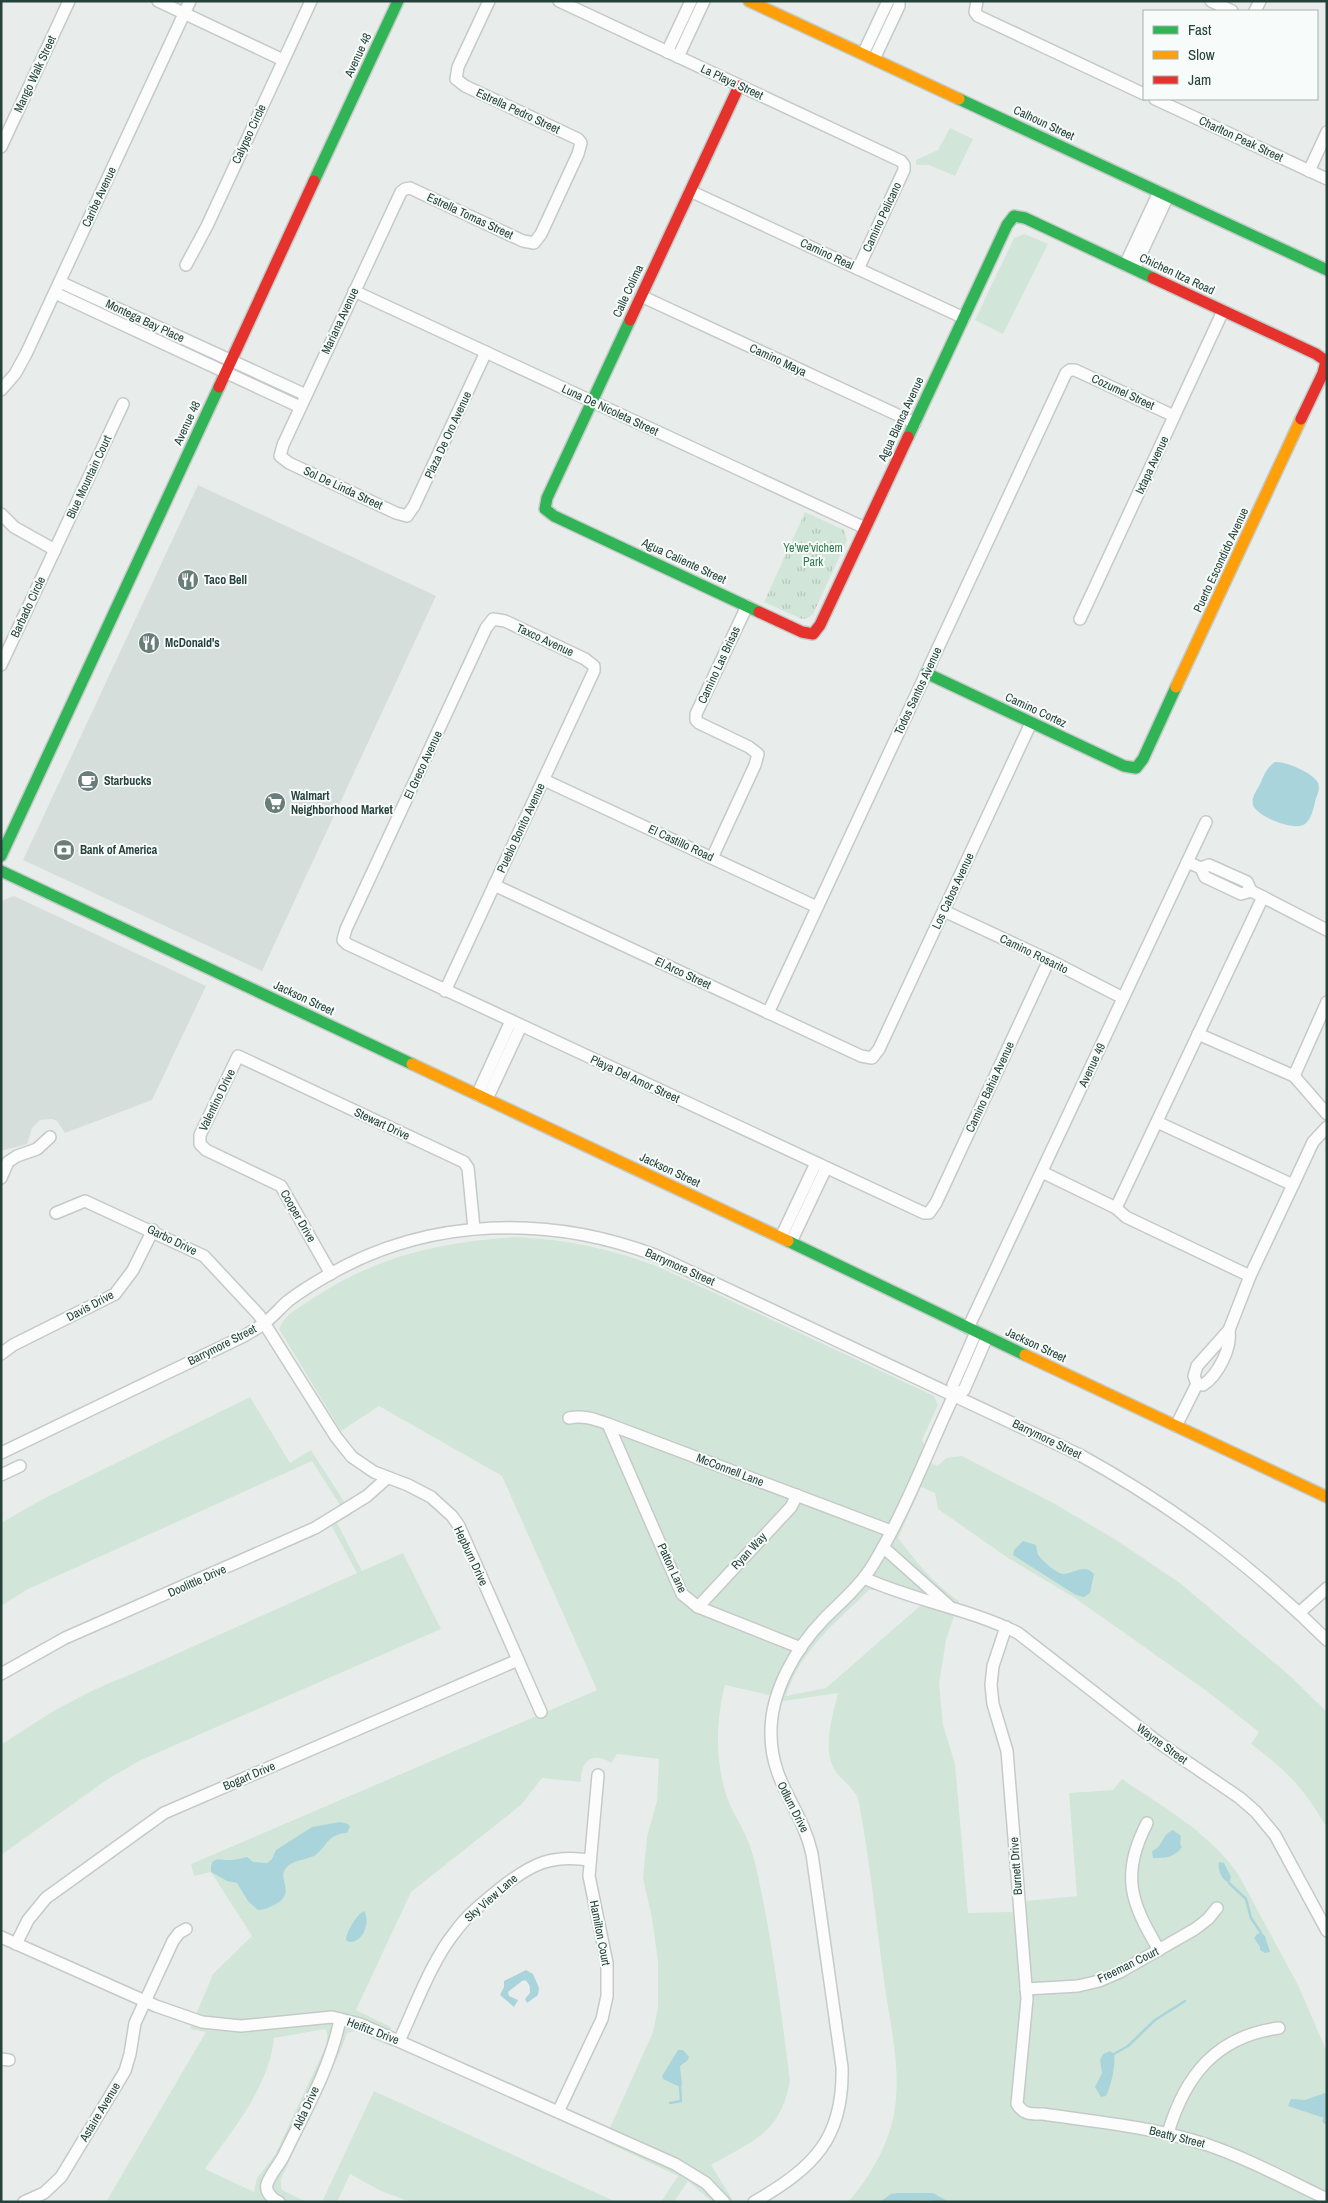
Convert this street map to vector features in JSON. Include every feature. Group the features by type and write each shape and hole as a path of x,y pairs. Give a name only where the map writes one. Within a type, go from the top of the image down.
{"street":[{"name":"Mango Walk Street","path":"1,147 69,1"},
{"path":"158,1 283,60"},
{"name":"Caribe Avenue","path":"1,390 15,374 26,354 190,1"},
{"name":"Calypso Circle","path":"186,265 207,226 310,1"},
{"name":"Avenue 48","path":"1,856 398,1"},
{"name":"Estrella Pedro Street","path":"489,1 458,68 456,79 465,86 572,136 581,143 581,148 541,234 534,243"},
{"name":"La Playa Street","path":"559,1 895,158 904,165"},
{"path":"673,54 691,1"},
{"path":"673,54 704,1"},
{"name":"Calhoun Street","path":"749,1 1327,270"},
{"path":"863,54 888,1"},
{"path":"874,59 899,6 899,1"},
{"path":"1211,1 1230,10"},
{"path":"976,7 984,19 1143,94"},
{"name":"Calle Colima","path":"545,509 547,498 739,86"},
{"name":"Charlton Peak Street","path":"1157,100 1327,179"},
{"path":"1309,171 1327,132"},
{"name":"Camino Pelicano","path":"858,269 901,176 904,165"},
{"name":"Estrella Tomas Street","path":"405,188 416,191 523,241 534,243"},
{"name":"Mariana Avenue","path":"280,456 282,445 300,406 398,198 405,188"},
{"name":"Camino Real","path":"690,191 964,318"},
{"path":"1130,267 1164,194"},
{"name":"Chichen Itza Road","path":"1014,216 1025,218 1316,354 1326,361"},
{"name":"Agua Blanca Avenue","path":"813,634 820,625 1007,225 1014,216"},
{"name":"Montega Bay Place","path":"60,282 306,395"},
{"name":"Luna De Nicoleta Street","path":"354,291 866,528"},
{"name":"Montega Bay Place","path":"55,293 300,406"},
{"name":"Camino Maya","path":"641,296 914,423"},
{"name":"Ixtapa Avenue","path":"1080,619 1224,311"},
{"name":"Plaza De Oro Avenue","path":"407,516 414,506 486,352"},
{"name":"Puerto Escondido Avenue","path":"1136,768 1140,765 1160,723 1323,372 1326,361"},
{"name":"Cozumel Street","path":"1070,370 1081,373 1174,416"},
{"name":"Todos Santos Avenue","path":"768,1013 1063,380 1070,370"},
{"name":"Blue Mountain Court","path":"56,550 123,404"},
{"name":"Sol De Linda Street","path":"280,456 289,463 369,501 402,516 407,516"},
{"name":"Agua Caliente Street","path":"545,509 554,516 746,606 802,632 813,634"},
{"path":"1,514 14,527 56,550"},
{"name":"Barbado Circle","path":"1,665 56,550"},
{"name":"Camino Las Brisas","path":"712,858 755,765 758,754 748,747 699,723 696,720 696,714 746,606"},
{"name":"Taxco Avenue","path":"493,619 505,621 591,662 594,666"},
{"name":"El Greco Avenue","path":"343,940 346,929 486,628 493,619"},
{"name":"Pueblo Bonito Avenue","path":"445,991 592,677 594,666"},
{"name":"Camino Cortez","path":"926,673 1124,766 1136,768"},
{"name":"Los Cabos Avenue","path":"872,1058 879,1049 1032,722"},
{"name":"El Castillo Road","path":"544,780 817,907"},
{"name":"Avenue 49","path":"972,1330 978,1308 1206,822"},
{"path":"1187,862 1201,868 1205,877 1241,894 1251,891"},
{"path":"1201,868 1209,865 1247,882 1251,891 1327,930"},
{"name":"Jackson Street","path":"1,871 1327,1496"},
{"path":"1225,886 1230,874"},
{"name":"El Arco Street","path":"494,885 861,1056 872,1058"},
{"path":"1116,1208 1263,897"},
{"name":"Camino Rosarito","path":"944,911 1049,960 1123,998"},
{"name":"Playa Del Amor Street","path":"343,940 353,948 445,991 917,1210 929,1213"},
{"name":"Camino Bahia Avenue","path":"929,1213 936,1204 1049,960"},
{"path":"1294,1076 1327,1002"},
{"path":"482,1097 516,1023"},
{"path":"1198,1034 1294,1076 1327,1114"},
{"name":"Valentino Drive","path":"200,1144 200,1135 238,1056"},
{"name":"Stewart Drive","path":"238,1056 464,1162 468,1168 474,1228"},
{"path":"1157,1122 1293,1185"},
{"path":"1176,1426 1197,1384 1194,1376 1197,1366 1229,1330 1250,1276 1313,1142 1327,1127"},
{"path":"1,1178 8,1162 16,1156 37,1149 50,1137"},
{"name":"Cooper Drive","path":"200,1144 206,1150 281,1186 331,1274"},
{"path":"786,1240 821,1165"},
{"path":"1042,1172 1116,1208 1126,1217 1250,1276"},
{"name":"Garbo Drive","path":"56,1213 85,1201 153,1230 204,1256 264,1323"},
{"name":"Barrymore Street","path":"1,1453 244,1336 264,1323 288,1301 331,1274 362,1258 416,1239 474,1228 519,1227 560,1230 595,1236 634,1247 669,1261 1080,1454 1136,1486 1229,1552 1323,1636"},
{"name":"Davis Drive","path":"1,1354 13,1345 115,1294 133,1270 153,1230"},
{"name":"Hepburn Drive","path":"264,1323 344,1447 363,1465 386,1478 420,1490 443,1506 452,1516 459,1526 541,1712"},
{"name":"Odlum Drive","path":"754,2202 795,2177 815,2158 834,2124 842,2086 842,2067 812,1854 803,1822 775,1769 770,1732 772,1715 779,1691 801,1648 824,1619 864,1578 883,1547 954,1395 964,1390 972,1330"},
{"path":"1197,1384 1203,1385 1209,1381 1220,1364 1231,1340 1229,1330"},
{"name":"Odlum Drive","path":"966,1369 987,1337"},
{"path":"1205,1357 1220,1364"},
{"name":"McConnell Lane","path":"568,1418 578,1416 608,1424 891,1531"},
{"name":"Patton Lane","path":"608,1424 682,1594 698,1606 801,1648"},
{"path":"1,1475 20,1466"},
{"name":"Doolittle Drive","path":"1,1674 58,1642 315,1528 366,1496 386,1478"},
{"name":"Ryan Way","path":"698,1606 790,1507 798,1495"},
{"name":"Wayne Street","path":"883,1547 949,1606"},
{"name":"Wayne Street","path":"864,1578 908,1596 949,1606 1006,1627 1028,1639 1158,1742 1256,1812 1274,1835 1327,1931"},
{"path":"1299,1613 1327,1588"},
{"name":"Burnett Drive","path":"1006,1627 993,1666 991,1685 993,1704 1007,1751 1026,1989 1027,2010 1020,2080 1016,2100 1020,2108"},
{"name":"Bogart Drive","path":"16,1944 28,1920 46,1898 164,1813 518,1660"},
{"name":"Hamilton Court","path":"558,2112 602,2019 607,1996 607,1963 590,1884 590,1860 598,1775"},
{"path":"1147,1823 1135,1851 1132,1883 1139,1915 1159,1950"},
{"name":"Sky View Lane","path":"400,2041 447,1942 475,1910 520,1873 536,1864 563,1858 590,1860"},
{"name":"Freeman Court","path":"1026,1989 1078,1986 1099,1981 1195,1929 1208,1920 1217,1908"},
{"name":"Astaire Avenue","path":"24,2202 44,2194 61,2177 110,2096 128,2063 132,2030 173,1940 178,1933 186,1929"},
{"name":"Heifitz Drive","path":"1,1937 185,2018 219,2024 264,2025 320,2017 340,2018 360,2024 686,2169 706,2183 724,2202"},
{"name":"Alda Drive","path":"274,2198 266,2189 267,2183 280,2164 335,2047 340,2018"},
{"path":"1168,2133 1181,2095 1196,2073 1213,2055 1238,2039 1279,2028"},
{"name":"Beatty Street","path":"1020,2108 1024,2113 1030,2115 1043,2114 1168,2133 1227,2152 1327,2199"}],"shaded area":[{"path":"198,485 436,596 262,971 23,860"},
{"path":"14,896 206,986 152,1100 65,1133 57,1121 52,1119 40,1120 32,1128 27,1144 1,1151 1,901"}],"green space":[{"path":"950,128 973,139 955,176 929,165 916,165 916,160 938,150"},
{"path":"1025,234 1048,244 1003,334 975,320 1014,238"},
{"name":"Ye'we'vichem Park","path":"805,512 844,530 847,540 813,614 808,618 802,619 764,602"},
{"path":"516,1237 553,1240 606,1250 659,1267 934,1396 938,1405 922,1440 932,1464 938,1466 946,1458 962,1456 1055,1504 1113,1538 1180,1583 1289,1675 1327,1712 1327,1828 1294,1781 1251,1744 1259,1732 1208,1692 1075,1598 1008,1558 938,1509 935,1493 921,1487 898,1538 933,1580 959,1601 946,1640 939,1684 943,1725 955,1764 968,1913 1012,1912 1027,1901 1077,1896 1069,1793 1113,1790 1122,1779 1169,1810 1199,1833 1213,1845 1238,1874 1298,1985 1327,2052 1327,2202 848,2202 869,2174 886,2142 893,2119 897,2084 870,1869 858,1798 836,1772 830,1759 830,1730 838,1693 784,1701 769,1695 725,1685 718,1725 718,1754 722,1781 732,1809 747,1839 758,1875 774,1962 790,2081 779,2113 763,2134 711,2165 734,2202 712,2202 688,2181 674,2202 661,2202 678,2176 604,2141 653,2032 658,2007 658,1962 652,1918 643,1878 647,1837 657,1801 659,1759 617,1754 611,1763 599,1758 589,1760 583,1768 581,1782 542,1778 521,1805 411,1892 356,2010 391,2027 392,2047 355,2031 347,2033 341,2050 281,2179 281,2188 284,2191 306,2202 106,2202 206,2032 190,2029 213,1974 252,1936 211,1872 194,1876 191,1864 597,1690 502,1476 379,1406 341,1431 279,1329 288,1315 297,1308 360,1272 385,1262 435,1247","holes":["869,1590 876,1590 921,1605 826,1688 786,1696 800,1665 820,1638","325,2029 327,2036 325,2048 275,2155 257,2178 254,2192 205,2169 248,2108 257,2091 271,2056 274,2038"]},
{"path":"250,1397 290,1463 311,1450 352,1514 337,1523 362,1571 403,1553 441,1629 141,1760 108,1779 1,1855 1,1745 77,1698 357,1573 325,1514 340,1505 312,1461 26,1590 1,1606 1,1523 43,1499"},
{"path":"374,2091 616,2202 411,2202 381,2191 350,2174 337,2202 322,2202"}],"water":[{"path":"1275,762 1299,768 1311,775 1318,783 1319,787 1311,815 1308,821 1301,826 1286,825 1269,819 1256,810 1253,805 1254,796 1264,774"},
{"path":"1023,1541 1036,1545 1039,1556 1048,1565 1062,1574 1084,1569 1094,1574 1090,1593 1084,1597 1076,1595 1013,1555 1014,1550"},
{"path":"340,1822 348,1824 350,1827 347,1833 330,1839 314,1856 289,1865 283,1877 286,1892 284,1897 272,1906 262,1910 258,1910 248,1901 237,1883 227,1881 211,1872 212,1863 216,1860 232,1860 247,1857 253,1862 267,1863 272,1859 276,1850 312,1827"},
{"path":"1173,1830 1181,1836 1180,1844 1182,1847 1172,1855 1153,1858 1152,1851"},
{"path":"1219,1862 1224,1863 1231,1877 1229,1883 1224,1880 1221,1874"},
{"path":"364,1911 367,1921 362,1936 349,1942 346,1940 346,1937 350,1928 355,1919"},
{"path":"1261,1933 1265,1936 1270,1952 1265,1953 1260,1950 1254,1938 1257,1934"},
{"path":"526,1970 533,1974 539,1988 538,1995 527,2003 525,1999 530,1993 530,1987 525,1980 522,1981 508,1992 509,1996 518,2000 514,2007 500,1995 504,1987 504,1981"},
{"path":"678,2050 683,2050 689,2057 680,2066 682,2085 680,2087 663,2079 662,2076"},
{"path":"1110,2051 1114,2054 1113,2075 1106,2096 1101,2097 1095,2087 1102,2073 1100,2060 1103,2054"},
{"path":"1327,2094 1327,2119 1288,2106 1291,2099 1305,2100"},
{"path":"933,2193 949,2202 926,2200 880,2202 891,2194"}],"waterway":[{"path":"1229,1883 1246,1899 1251,1918 1261,1933"},
{"path":"1114,2054 1128,2046 1155,2020 1185,2001"},
{"path":"670,2103 681,2101 680,2087"},
{"path":"1324,2119 1324,2122 1327,2124"}],"traffic: fast":[{"path":"314,181 398,1"},
{"path":"959,99 1327,270"},
{"path":"908,437 1007,225 1014,216 1025,218 1153,278"},
{"path":"630,320 547,498 545,509 554,516 759,612"},
{"path":"1,856 219,387"},
{"path":"926,673 1124,766 1136,768 1143,759 1176,687"},
{"path":"1,871 412,1064"},
{"path":"788,1241 1025,1355"}],"traffic: slow":[{"path":"749,1 959,99"},
{"path":"1176,687 1301,419"},
{"path":"412,1064 788,1241"},
{"path":"1025,1355 1327,1497"}],"traffic: jam":[{"path":"630,320 739,86"},
{"path":"219,387 314,181"},
{"path":"1153,278 1316,354 1326,361 1323,373 1301,419"},
{"path":"759,612 802,632 813,634 820,625 908,437"}],"place":[{"name":"Taco Bell","path":"188,580"},
{"name":"McDonald's","path":"149,643"},
{"name":"Starbucks","path":"88,781"},
{"name":"Walmart Neighborhood Market","path":"275,803"},
{"name":"Bank of America","path":"64,850"}]}
